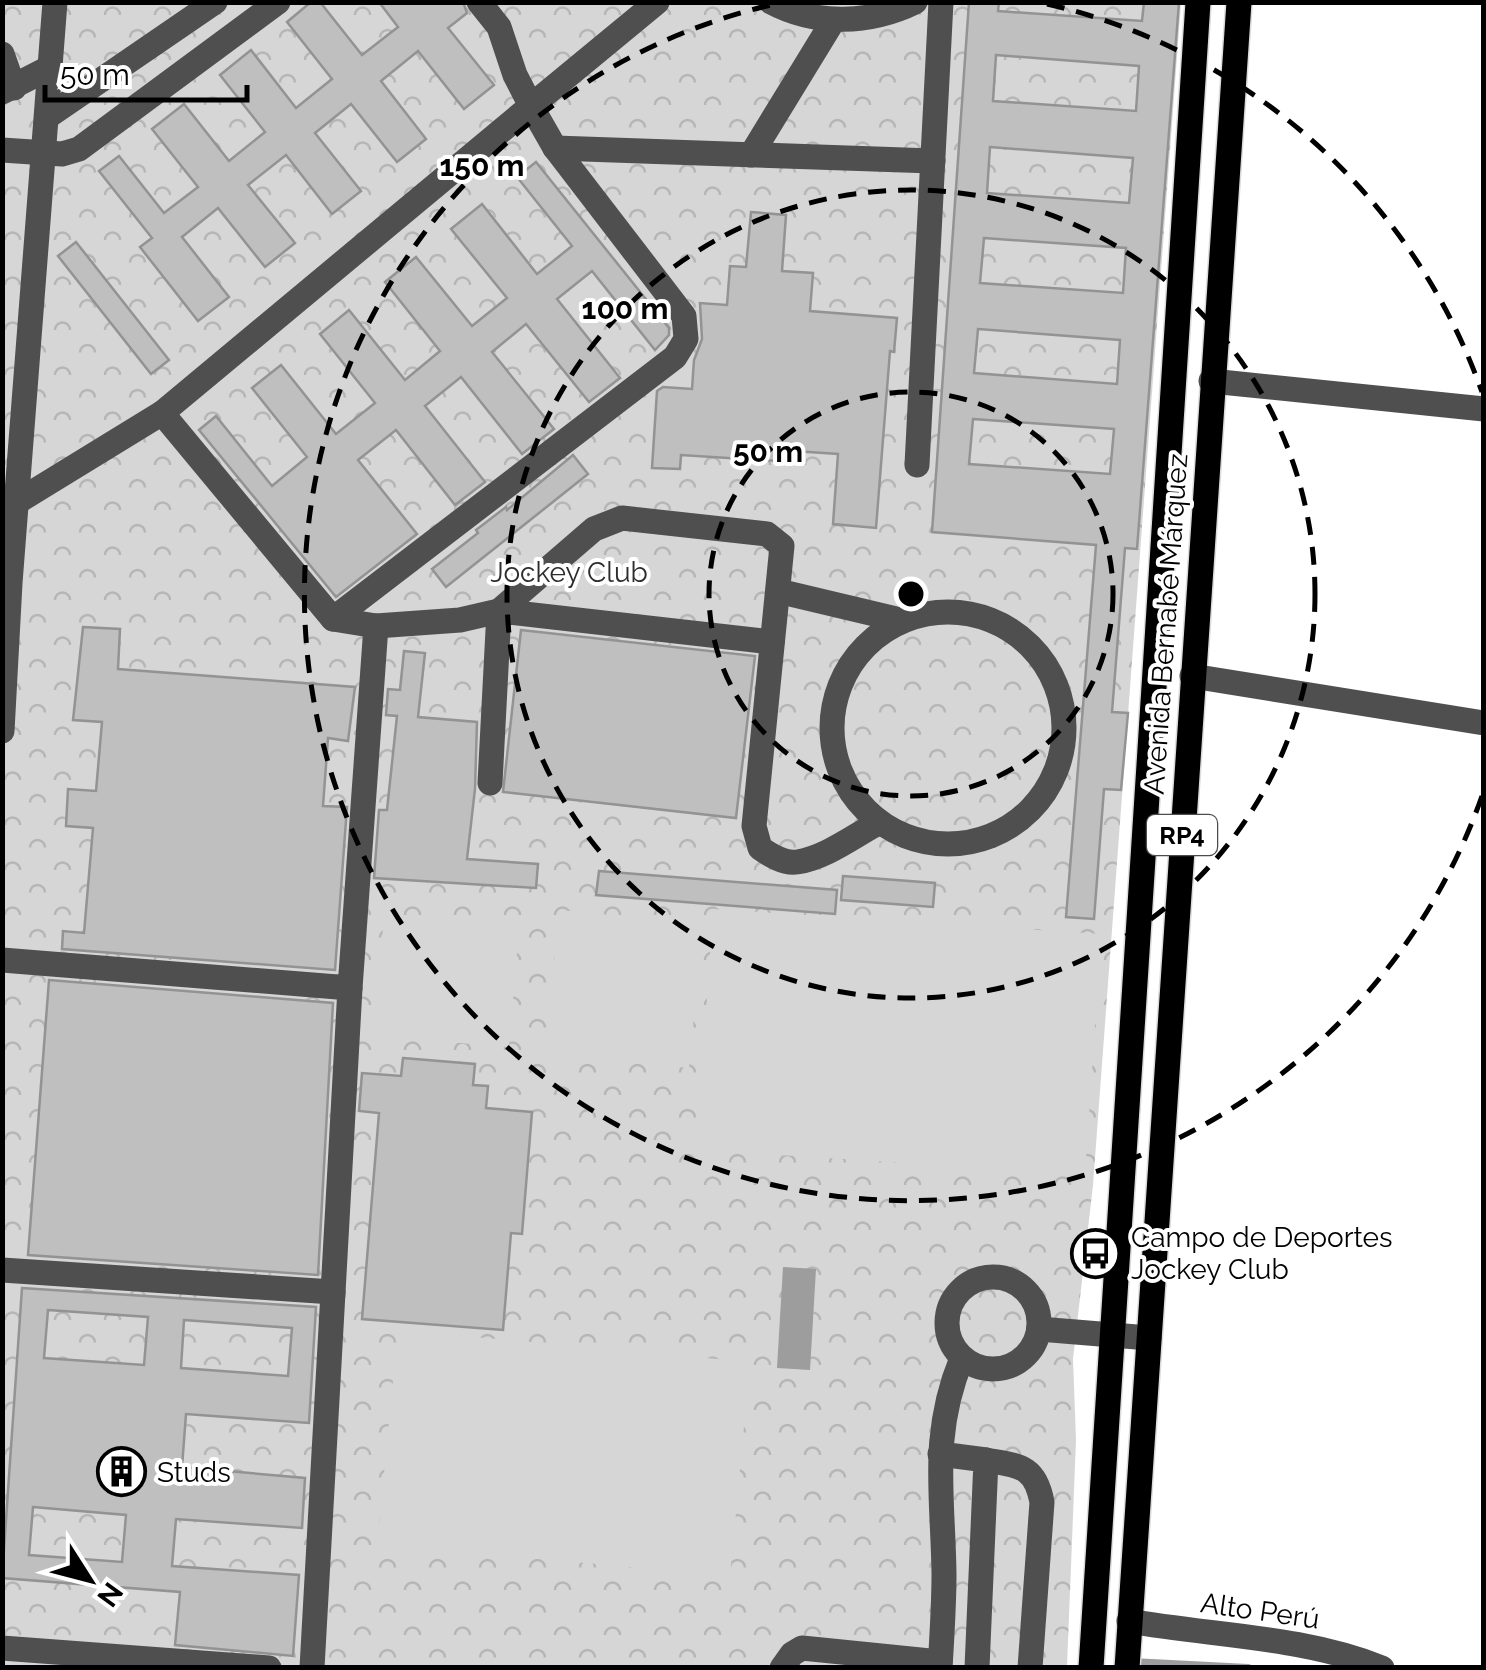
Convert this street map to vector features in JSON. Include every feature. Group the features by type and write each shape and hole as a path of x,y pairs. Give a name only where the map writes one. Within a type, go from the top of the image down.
{"main road":[{"name":"Avenida Bernabé Márquez","path":"1090,1668 1198,2"},
{"name":"Avenida Bernabé Márquez","path":"1127,1668 1239,2"}],"street":[{"path":"2,731 56,2"},
{"path":"47,117 215,2"},
{"path":"2,150 62,154 78,149 278,2"},
{"path":"333,619 674,357 682,348 687,328 684,316 555,148 514,75 501,15 479,2"},
{"path":"17,502 162,413 658,2"},
{"path":"771,2 787,11 832,21 890,14 915,2"},
{"path":"917,465 941,2"},
{"path":"751,155 832,21"},
{"path":"2,54 8,90 51,67"},
{"path":"555,148 932,161"},
{"path":"1211,381 1484,409"},
{"path":"162,413 333,619 376,626 460,620 499,611 772,642"},
{"path":"490,783 499,611 594,529 622,518 775,537 782,546 754,826 760,848 774,858 794,864 878,822"},
{"path":"778,591 900,620"},
{"path":"940,610 981,615 1017,632 1046,662 1062,699 1064,740 1053,779 1029,812 995,835 956,844 915,840 878,822 850,794 834,756 831,715 843,676 867,643 900,620 940,610"},
{"path":"312,1668 350,988 376,626"},
{"path":"1192,676 1484,723"},
{"path":"2,960 350,988"},
{"path":"2,1270 332,1292"},
{"path":"987,1277 1015,1282 1034,1302 1039,1329 1027,1354 1003,1368 974,1366 952,1346 947,1317 951,1302 972,1282 987,1277"},
{"path":"1039,1329 1150,1338"},
{"path":"782,1668 802,1648 839,1660 940,1665 944,1572 941,1427 948,1391 962,1358"},
{"path":"940,1454 1020,1466 1034,1476 1039,1487 1042,1502 1030,1668"},
{"path":"977,1668 986,1460"},
{"name":"Alto Perú","path":"1129,1621 1202,1634 1276,1640 1382,1668"},
{"path":"2,1648 270,1668"}],"green space":[{"name":"Jockey Club","path":"3,3 1181,3 1093,1185 1073,1359 1076,1440 1067,1667 3,1668"},
{"path":"713,909 1101,934 1085,1174 697,1150"},
{"path":"559,910 703,924 689,1068 545,1054"},
{"path":"384,918 519,930 509,1047 373,1036"},
{"path":"398,1330 750,1362 730,1576 377,1544"}],"shaded area":[{"path":"783,1267 816,1269 810,1370 777,1368"}],"building":[{"path":"311,2 320,2 362,55 398,27 379,2 463,2 467,13 448,28 494,85 464,109 418,51 381,81 426,139 397,162 351,104 315,133 361,191 332,214 286,155 248,185 295,243 265,267 218,208 182,237 229,297 198,321 140,247 152,238 99,171 119,156 164,213 198,187 152,129 184,104 229,161 265,132 220,75 251,50 296,108 332,79 287,22"},
{"path":"969,2 999,2 998,11 1142,21 1144,2 1179,2 1137,549 1125,548 1112,712 1128,713 1121,790 1104,789 1094,919 1066,917 1096,545 932,532","holes":["996,55 1139,66 1136,111 993,101","990,147 1133,158 1129,203 987,193","984,238 1126,248 1123,293 980,283","978,329 1120,340 1117,384 974,373","973,419 1114,429 1110,474 969,464"]},
{"path":"536,162 669,328 669,335 655,350 592,271 557,299 620,378 589,402 526,324 492,352 554,429 522,454 461,377 425,406 485,482 455,505 396,430 358,460 417,534 336,597 199,430 216,416 272,486 307,457 252,388 281,365 336,434 375,403 320,334 349,310 405,380 440,351 385,282 416,257 472,326 507,298 451,229 482,204 537,274 572,246 517,177"},
{"path":"751,212 786,215 782,271 813,273 810,311 897,318 894,352 890,351 876,528 833,524 838,454 779,450 778,461 681,455 680,469 652,468 657,391 663,387 692,389 694,360 702,339 700,303 727,305 730,266 746,267"},
{"path":"76,242 169,360 151,374 58,256"},
{"path":"573,455 588,474 446,587 432,569"},
{"path":"83,627 120,629 118,669 355,687 348,741 328,738 323,806 347,807 335,970 62,949 63,931 84,933 93,828 66,826 68,789 96,791 102,722 73,720"},
{"path":"521,630 755,656 736,818 503,792"},
{"path":"404,651 425,653 418,717 477,722 467,859 538,864 536,888 374,878 379,810 387,810 397,716 386,715 388,689 400,690"},
{"path":"599,871 837,890 835,914 596,895"},
{"path":"843,876 935,883 933,907 841,900"},
{"path":"49,980 333,1003 318,1275 28,1255"},
{"path":"403,1058 475,1064 473,1085 488,1086 486,1108 532,1112 522,1234 511,1233 503,1330 362,1319 379,1113 359,1111 362,1073 401,1076"},
{"name":"Studs","path":"22,1288 316,1307 309,1423 186,1414 182,1467 305,1478 302,1528 176,1519 172,1566 299,1575 293,1656 175,1645 180,1592 2,1578","holes":["48,1310 148,1317 144,1365 44,1358","184,1320 292,1328 288,1376 181,1368","33,1507 126,1515 122,1562 29,1555"]}],"waterway":[{"path":"1132,1662 1248,1668"}],"place":[{"name":"Campo de Deportes Jockey Club","path":"1096,1253"},
{"name":"Studs","path":"122,1472"}]}
